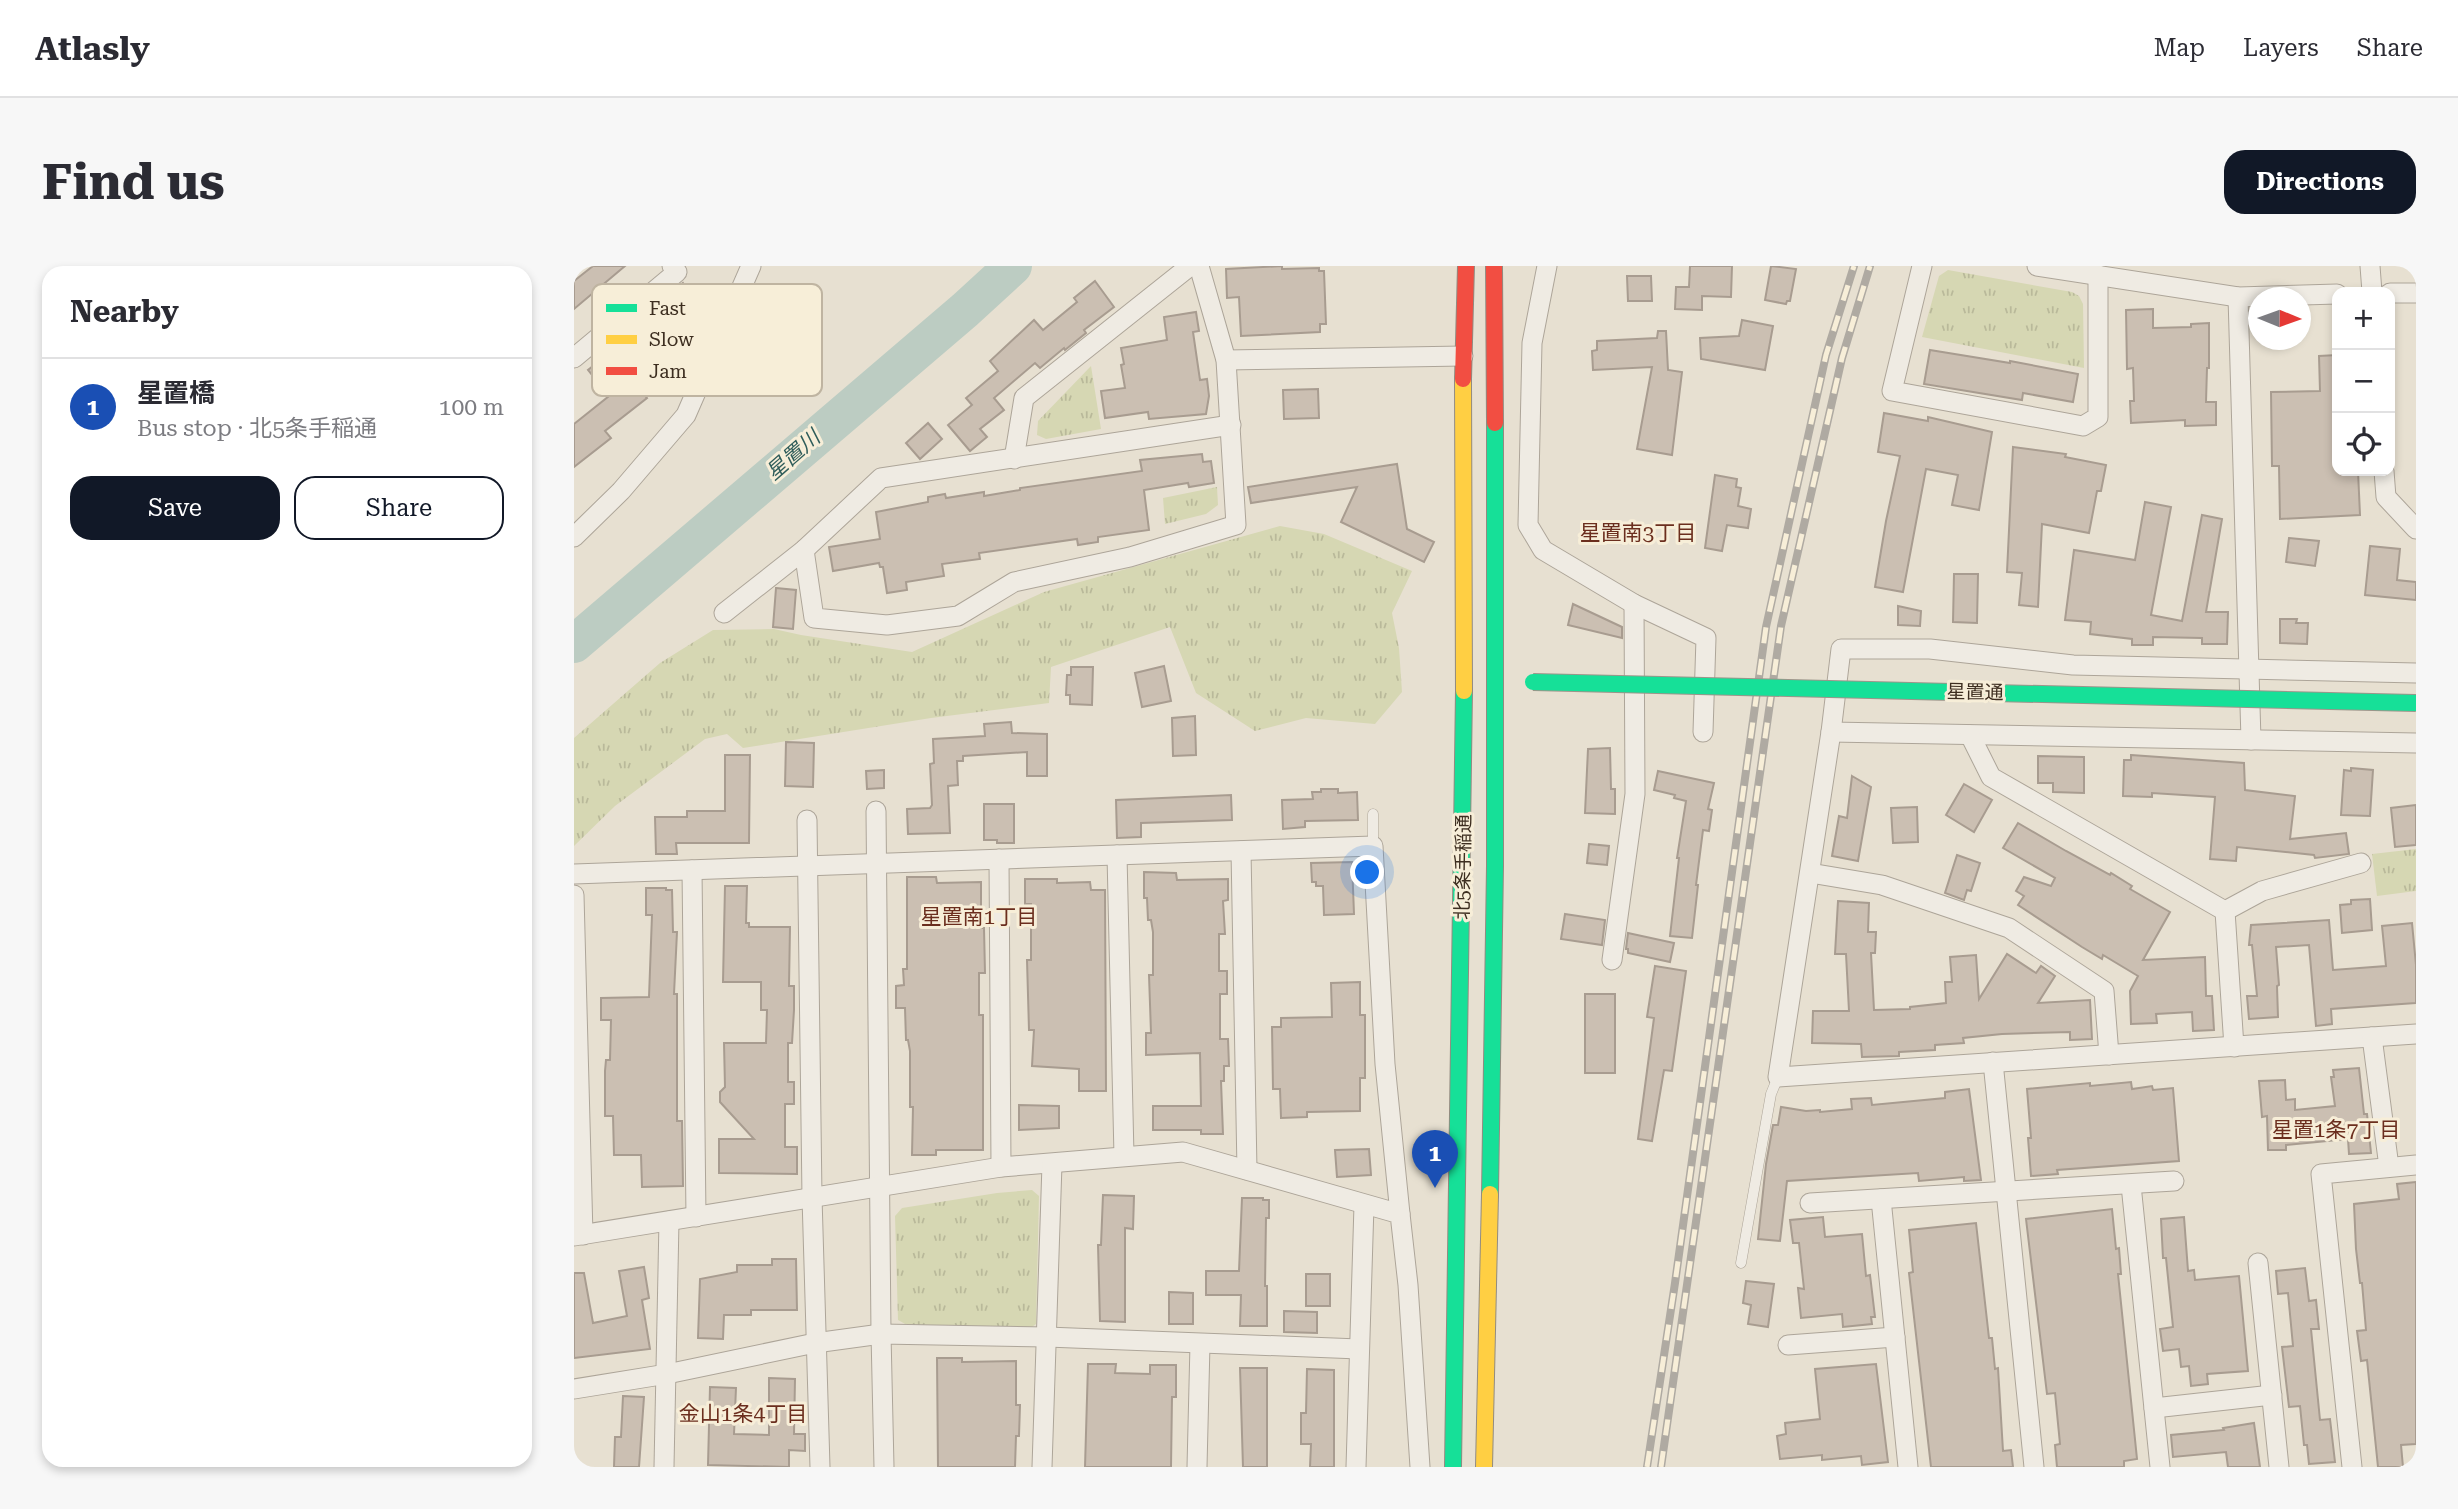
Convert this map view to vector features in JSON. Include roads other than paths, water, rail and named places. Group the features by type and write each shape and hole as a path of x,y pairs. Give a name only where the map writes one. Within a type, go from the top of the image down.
{"main road":[{"name":"北5条手稲通","path":"1453,1467 1465,692 1463,356 1466,266"},
{"name":"北5条手稲通","path":"1484,1467 1497,692 1493,266"},
{"name":"星置通","path":"1534,682 2416,703"}],"street":[{"path":"663,284 677,272 672,266"},
{"path":"743,284 751,266"},
{"path":"1014,459 1024,398 1190,266"},
{"path":"804,550 814,618 887,625 958,616 1014,582 1130,557 1236,525 1226,360 1199,266"},
{"path":"1547,266 1532,343 1528,525 1543,550 1634,604 1706,638 1703,732"},
{"path":"1922,266 1892,391 2083,426 2098,417 2098,275"},
{"path":"2037,266 2238,297 2332,294"},
{"path":"2370,266 2372,287"},
{"path":"2395,293 2416,293"},
{"path":"2238,297 2251,740"},
{"path":"574,358 592,343"},
{"path":"1226,360 1463,356"},
{"path":"574,537 621,491 686,415 694,396"},
{"path":"724,613 804,550 881,478 1231,425"},
{"path":"2384,476 2386,497 2416,529"},
{"path":"1612,960 1635,794 1634,604"},
{"path":"2416,673 2073,664 1930,649 1841,649 1778,1077 2416,1034"},
{"path":"1830,732 2416,743"},
{"path":"1970,734 1991,777 2225,911"},
{"path":"876,811 880,1334 884,1467"},
{"path":"807,820 812,1197 820,1467"},
{"path":"574,874 1373,846 1385,1064 1408,1285 1420,1467"},
{"path":"1241,851 1248,1170"},
{"path":"1116,855 1124,1156"},
{"path":"999,859 1001,1167"},
{"path":"2225,911 2262,891 2361,863"},
{"path":"692,870 696,1217"},
{"path":"1810,873 1882,885 2009,928 2104,991 2109,1055"},
{"path":"574,895 578,1235 1001,1167 1183,1152 1400,1214"},
{"path":"2225,911 2234,1046"},
{"path":"2372,1037 2389,1167"},
{"path":"1993,1062 2034,1467"},
{"path":"1042,1467 1052,1164"},
{"path":"2352,1467 2321,1174 2416,1165"},
{"path":"1810,1203 2174,1181"},
{"path":"2131,1185 2160,1467"},
{"path":"1881,1199 1908,1467"},
{"path":"1356,1467 1364,1205"},
{"path":"664,1467 669,1221"},
{"path":"2258,1263 2279,1467"},
{"path":"574,1389 667,1374 815,1343 880,1334 1047,1337 1359,1349"},
{"path":"1788,1345 1895,1337"},
{"path":"1197,1467 1200,1344"},
{"path":"2154,1408 2272,1395"}],"lane":[{"path":"1373,814 1373,846"},
{"path":"1741,1264 1771,1094 1778,1077"}],"waterway":[{"name":"星置川","path":"574,644 1013,266"}],"railway":[{"path":"1647,1467 1766,627 1826,355 1854,266"},
{"path":"1661,1467 1781,626 1842,358 1870,266"}],"place":[{"name":"星置橋","path":"1435,1188"}],"district":[{"name":"星置南3丁目","path":"1638,533"},
{"name":"星置南1丁目","path":"979,917"},
{"name":"星置1条7丁目","path":"2336,1130"},
{"name":"金山1条4丁目","path":"743,1414"}]}
